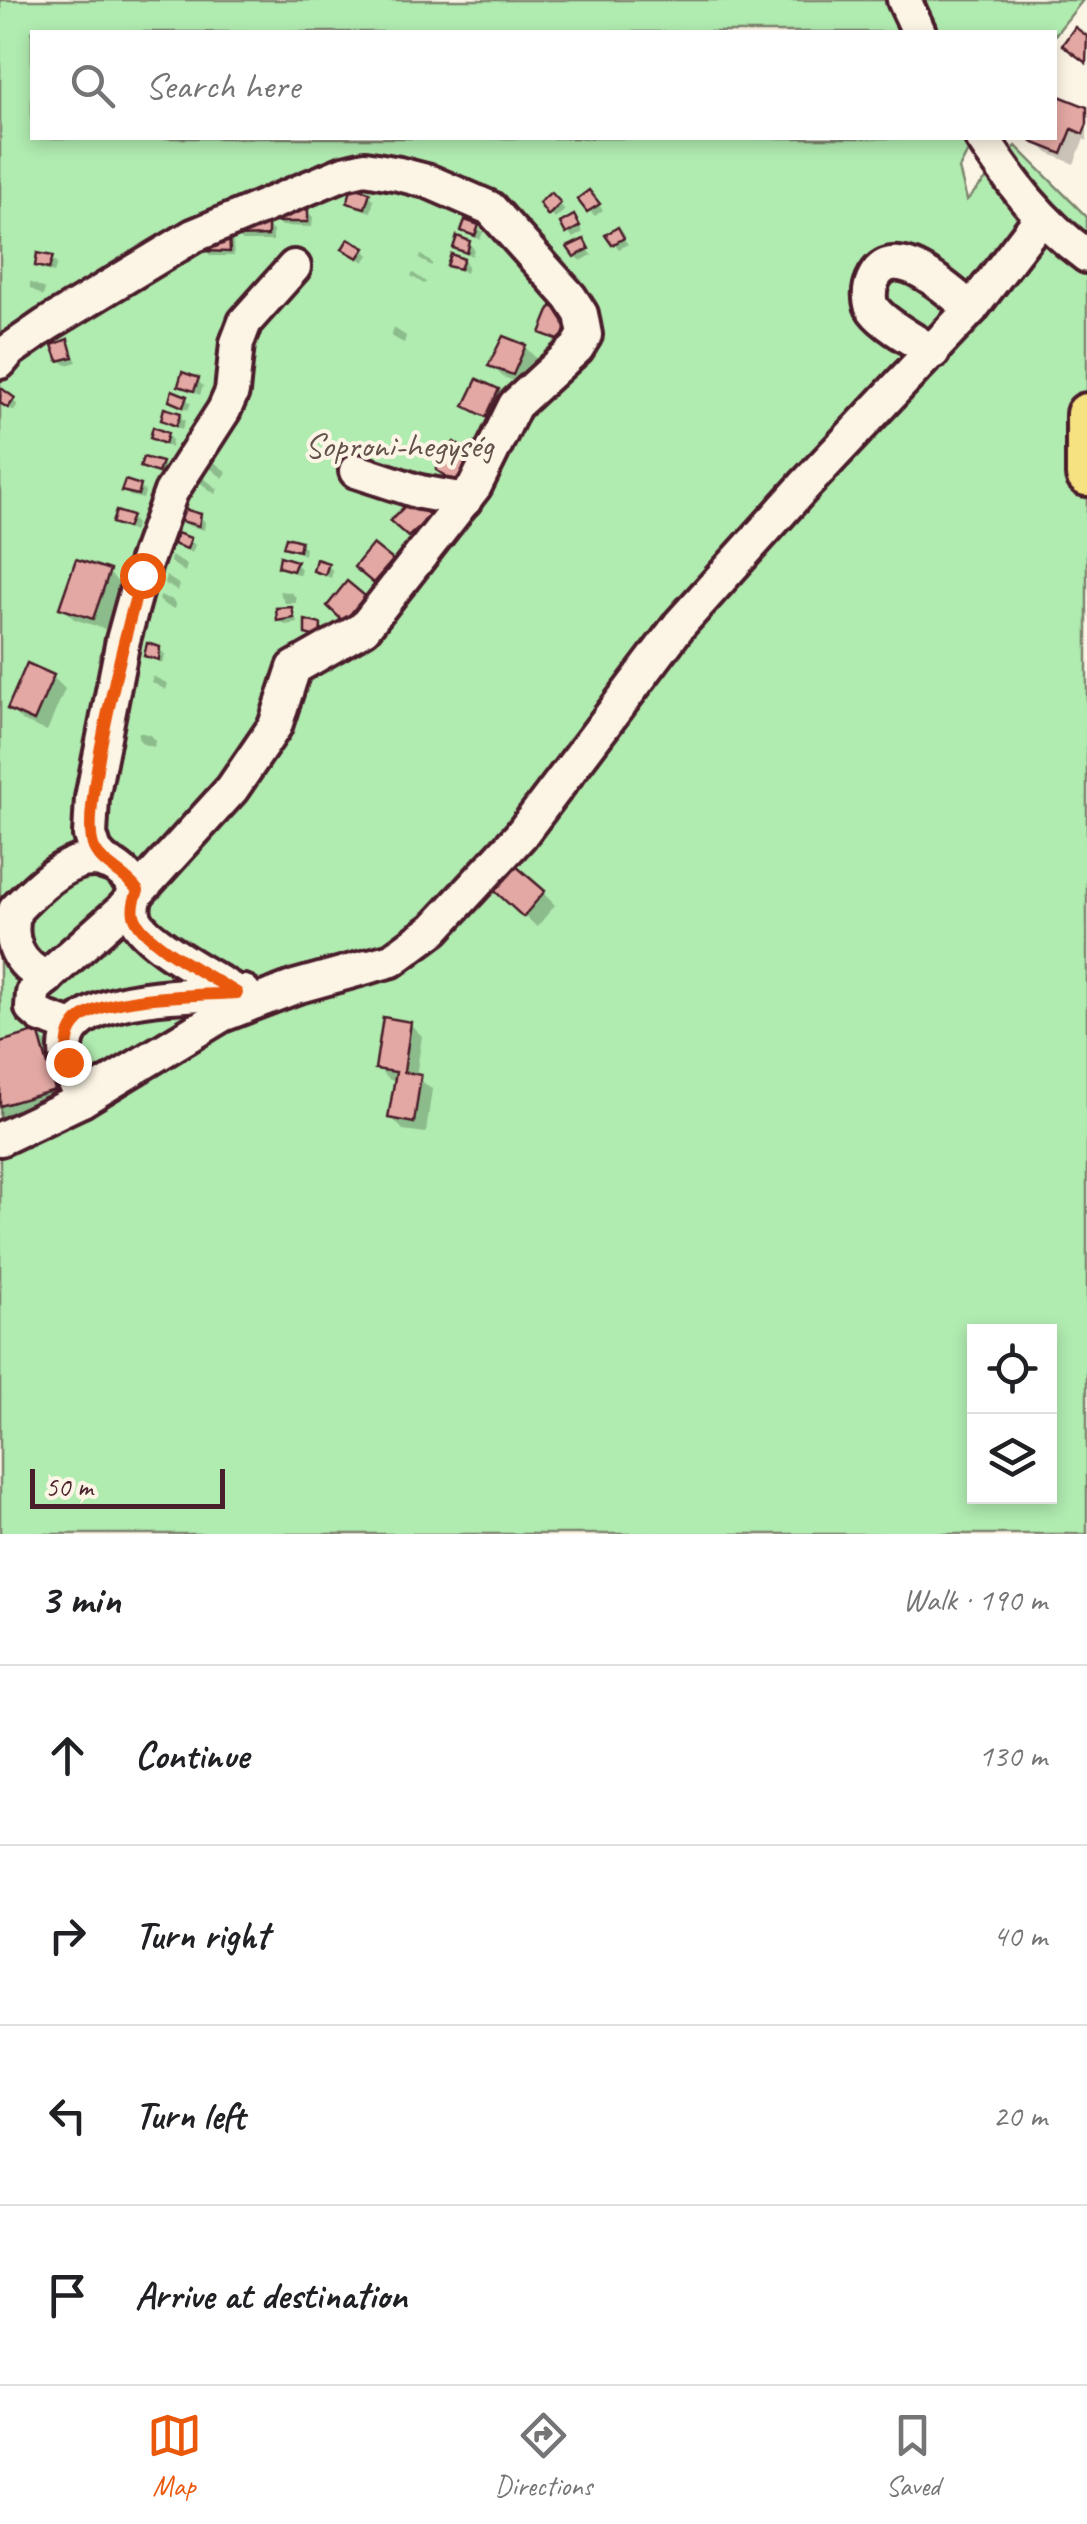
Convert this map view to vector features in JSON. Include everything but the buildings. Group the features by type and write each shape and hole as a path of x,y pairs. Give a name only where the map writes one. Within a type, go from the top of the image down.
{"main road":[{"path":"1087,414 1087,475"}],"street":[{"path":"904,0 918,30"},
{"path":"983,140 1040,219 1087,256"},
{"path":"0,362 10,350 46,325 193,236 344,173 365,168 430,182 490,208 570,298 585,325 577,348 514,406 466,500 364,628 294,668 275,726 232,789 122,910 33,993 32,1008 41,1016 72,1028"},
{"path":"82,1100 66,1048 72,1028 90,1012 114,1005 295,987 356,973 392,960 434,929 520,836 680,624 972,309 1040,219"},
{"path":"932,352 874,310 869,293 878,272 894,263 914,266 972,309"},
{"path":"237,993 139,926 134,916 138,891 129,877 95,851 90,834 92,798 123,640 171,492 232,392 236,342 245,322 294,266"},
{"path":"356,471 420,492 466,500"},
{"path":"47,978 32,971 12,940 14,910 55,872 73,862 90,859 106,863"},
{"path":"0,1139 82,1100 222,1016 295,987"}],"green space":[{"name":"Soproni-hegység","path":"0,0 1083,0 1057,32 30,30 30,140 974,140 959,169 967,200 1016,146 1087,217 1087,1534 0,1534"}],"route":[{"path":"68,1062 66,1048 73,1025 90,1012 130,1002 237,993 139,926 133,904 138,891 129,877 95,851 90,834 92,798 123,640 142,575"}]}
